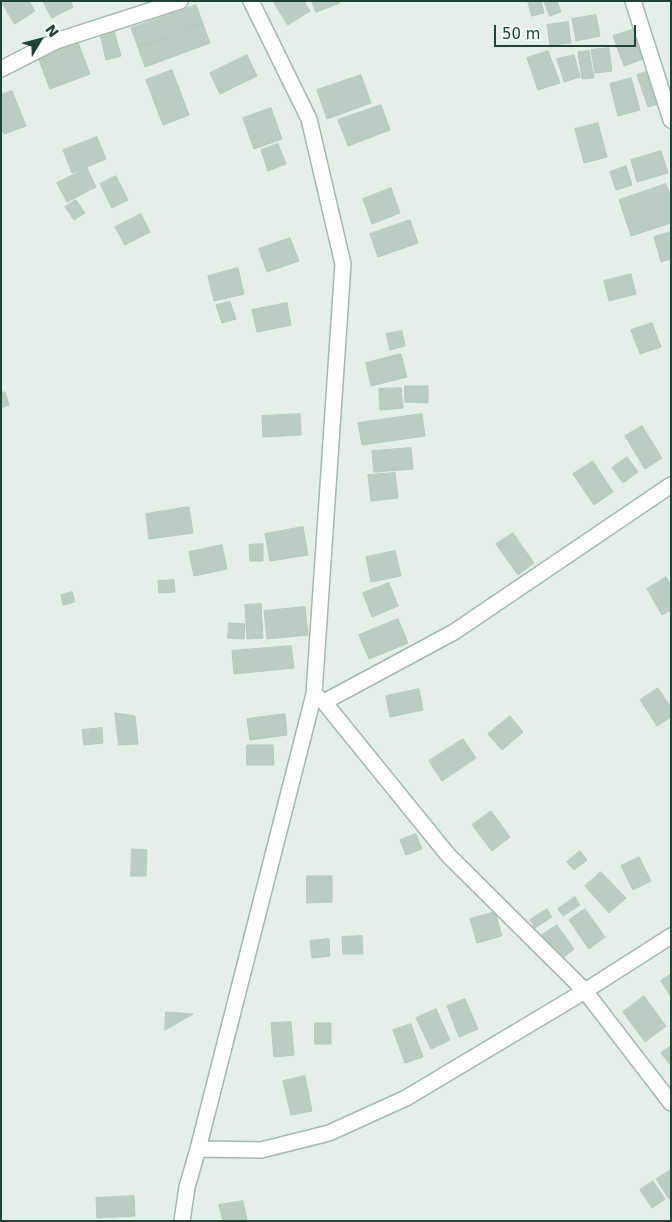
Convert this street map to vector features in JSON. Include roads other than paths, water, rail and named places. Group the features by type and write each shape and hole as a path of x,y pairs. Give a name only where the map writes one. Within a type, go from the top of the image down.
{"street":[{"path":"1,69 56,41 180,1"},
{"path":"182,1221 187,1187 319,698 343,264 309,120 251,1"},
{"path":"632,1 671,120"},
{"path":"319,698 454,632 671,485"},
{"path":"319,698 448,855 585,992 671,1103"},
{"path":"198,1149 261,1150 329,1133 406,1098 585,992 671,936"}]}
